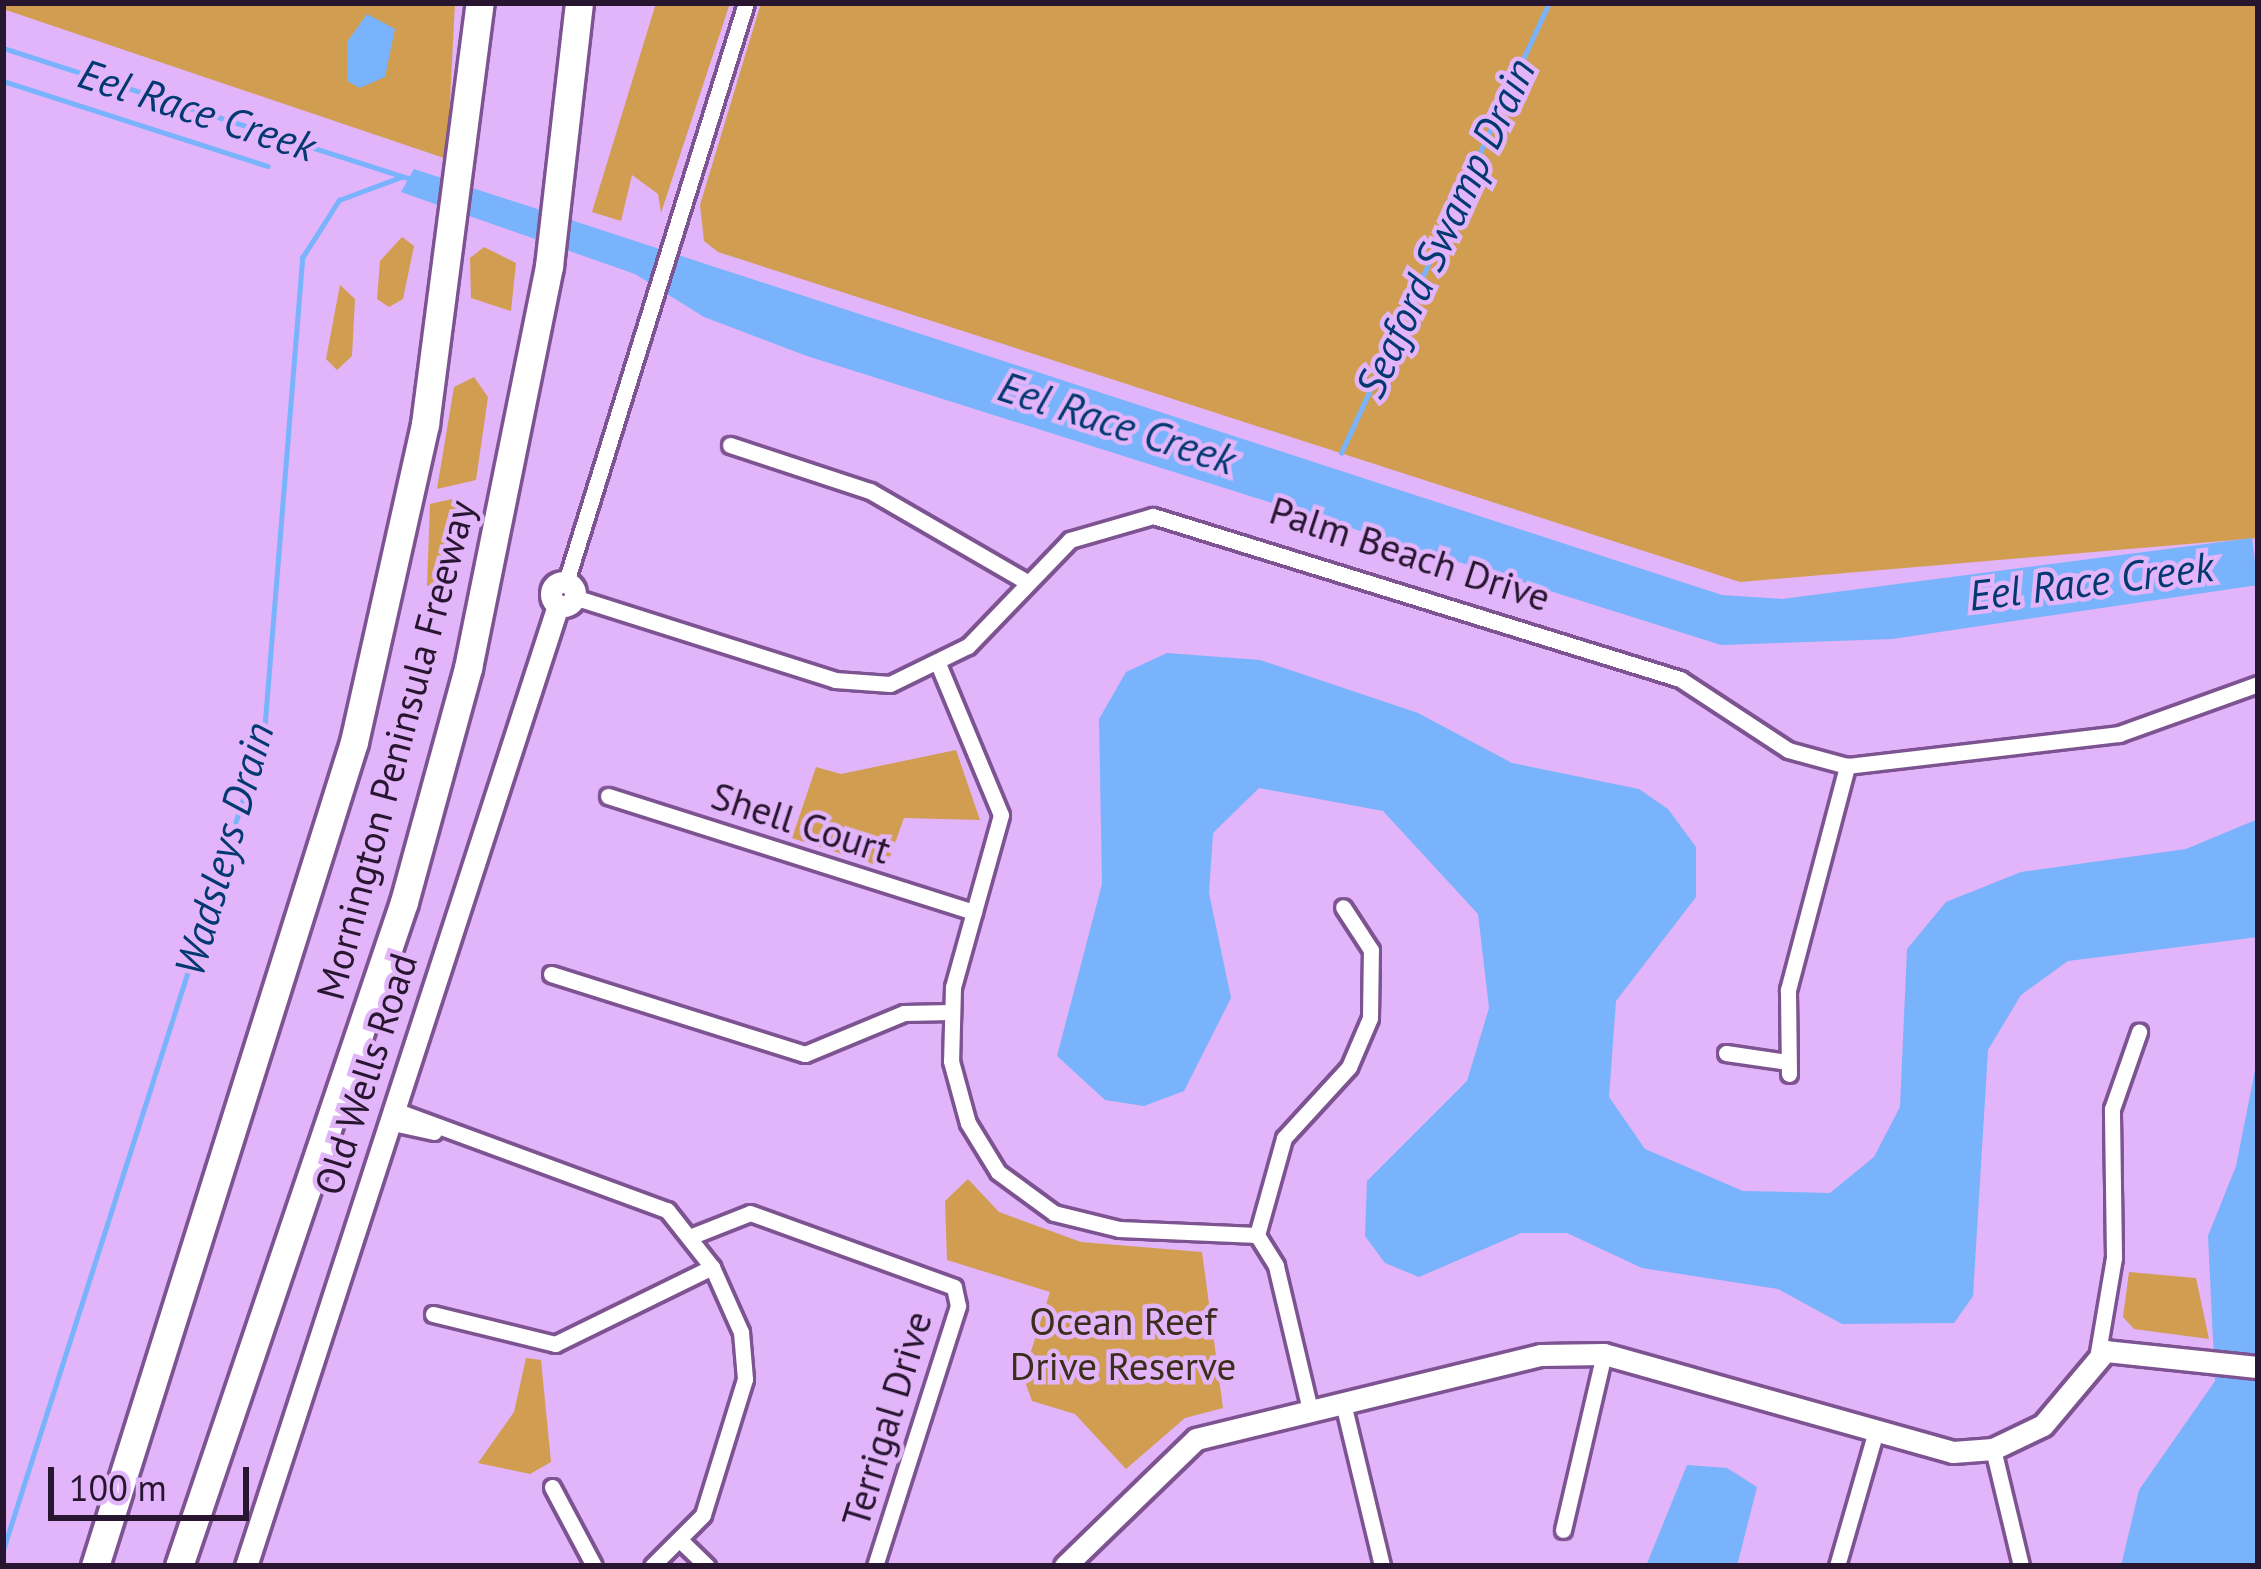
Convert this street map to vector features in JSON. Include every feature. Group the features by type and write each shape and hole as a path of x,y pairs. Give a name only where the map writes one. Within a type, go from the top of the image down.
{"highway":[{"name":"Mornington Peninsula Freeway","path":"95,1566 354,742 457,226 480,3"},
{"name":"Mornington Peninsula Freeway","path":"179,1566 404,902 468,668 549,266 579,3"}],"street":[{"name":"Old Wells Road","path":"246,1566 390,1116 566,594 650,296 746,3"},
{"path":"730,446 870,491 1027,582"},
{"name":"Palm Beach Drive","path":"939,667 1084,531 1184,520 1680,679 1788,750 1847,766 2120,734 2258,684"},
{"path":"566,594 854,685 939,667 1001,815 951,1012 968,1124 1024,1195 1119,1228 1256,1234"},
{"path":"1726,1053 1785,1067 1806,909 1847,766"},
{"name":"Shell Court","path":"608,796 974,912"},
{"path":"1310,1410 1276,1266 1256,1234 1284,1138 1349,1067 1370,1018 1371,950 1343,907"},
{"path":"551,974 805,1054 904,1013 951,1012"},
{"path":"1065,1566 1196,1439 1541,1355 1604,1354 1875,1434 1993,1449 2060,1413 2097,1358 2114,1258 2112,1109 2139,1032"},
{"path":"390,1116 633,1193 692,1237 712,1267 741,1332 745,1379 703,1515 682,1542 652,1566"},
{"name":"Terrigal Drive","path":"692,1237 750,1213 954,1287 958,1306 875,1566"},
{"path":"433,1314 555,1344 712,1267"},
{"path":"2097,1358 2118,1348 2258,1367"},
{"path":"1563,1530 1604,1354"},
{"path":"1342,1403 1382,1566"},
{"path":"1837,1566 1875,1434"},
{"path":"1993,1449 2021,1566"},
{"path":"553,1487 594,1566"},
{"path":"682,1542 707,1566"}],"green space":[{"path":"3,3 455,3 447,159 3,9"},
{"path":"656,3 730,3 661,213 658,194 632,175 621,221 592,212"},
{"path":"761,3 2258,3 2258,538 1740,582 718,252 704,241 700,205"},
{"path":"402,237 414,246 403,299 389,307 377,299 380,261"},
{"path":"484,247 516,263 511,311 471,298 470,258"},
{"path":"340,285 355,299 352,356 337,370 326,359"},
{"path":"474,377 488,397 476,480 437,489 454,387"},
{"path":"461,497 453,578 427,586 430,504"},
{"path":"956,750 980,820 904,818 886,868 792,838 816,767 841,774"},
{"name":"Ocean Reef Drive Reserve","path":"968,1179 999,1212 1081,1242 1202,1252 1223,1408 1185,1418 1126,1469 1075,1414 1032,1401 1023,1376 1050,1292 947,1260 945,1201"},
{"path":"2129,1272 2196,1278 2209,1339 2134,1329 2123,1317"},
{"path":"526,1358 541,1360 551,1462 530,1474 478,1463 514,1412"}],"water":[{"path":"367,14 395,29 385,77 360,88 347,81 347,42"},
{"path":"414,169 1722,595 1782,599 2252,538 2258,585 1892,639 1721,645 807,356 704,317 635,274 401,192"},
{"path":"1167,653 1260,660 1418,713 1512,763 1639,789 1668,809 1696,847 1696,897 1616,1001 1609,1097 1645,1149 1743,1191 1830,1193 1874,1157 1900,1107 1907,949 1946,902 2021,872 2186,849 2258,819 2258,937 2068,961 2021,995 1988,1050 1973,1296 1954,1323 1842,1324 1778,1289 1642,1268 1567,1233 1521,1233 1419,1277 1385,1263 1365,1236 1367,1181 1467,1081 1489,1008 1478,914 1383,811 1259,788 1213,833 1209,893 1231,998 1184,1091 1144,1106 1105,1100 1057,1056 1102,884 1099,719 1126,672"},
{"path":"2258,1055 2258,1566 2121,1566 2139,1490 2215,1381 2208,1236 2236,1166"},
{"path":"1687,1465 1727,1468 1757,1487 1737,1566 1646,1566"}],"waterway":[{"name":"Seaford Swamp Drain","path":"1341,453 1549,3"},
{"name":"Eel Race Creek","path":"3,48 409,178"},
{"path":"3,81 268,166"},
{"name":"Wadsleys Drain","path":"3,1550 264,733 302,258 339,200 401,177"}]}
